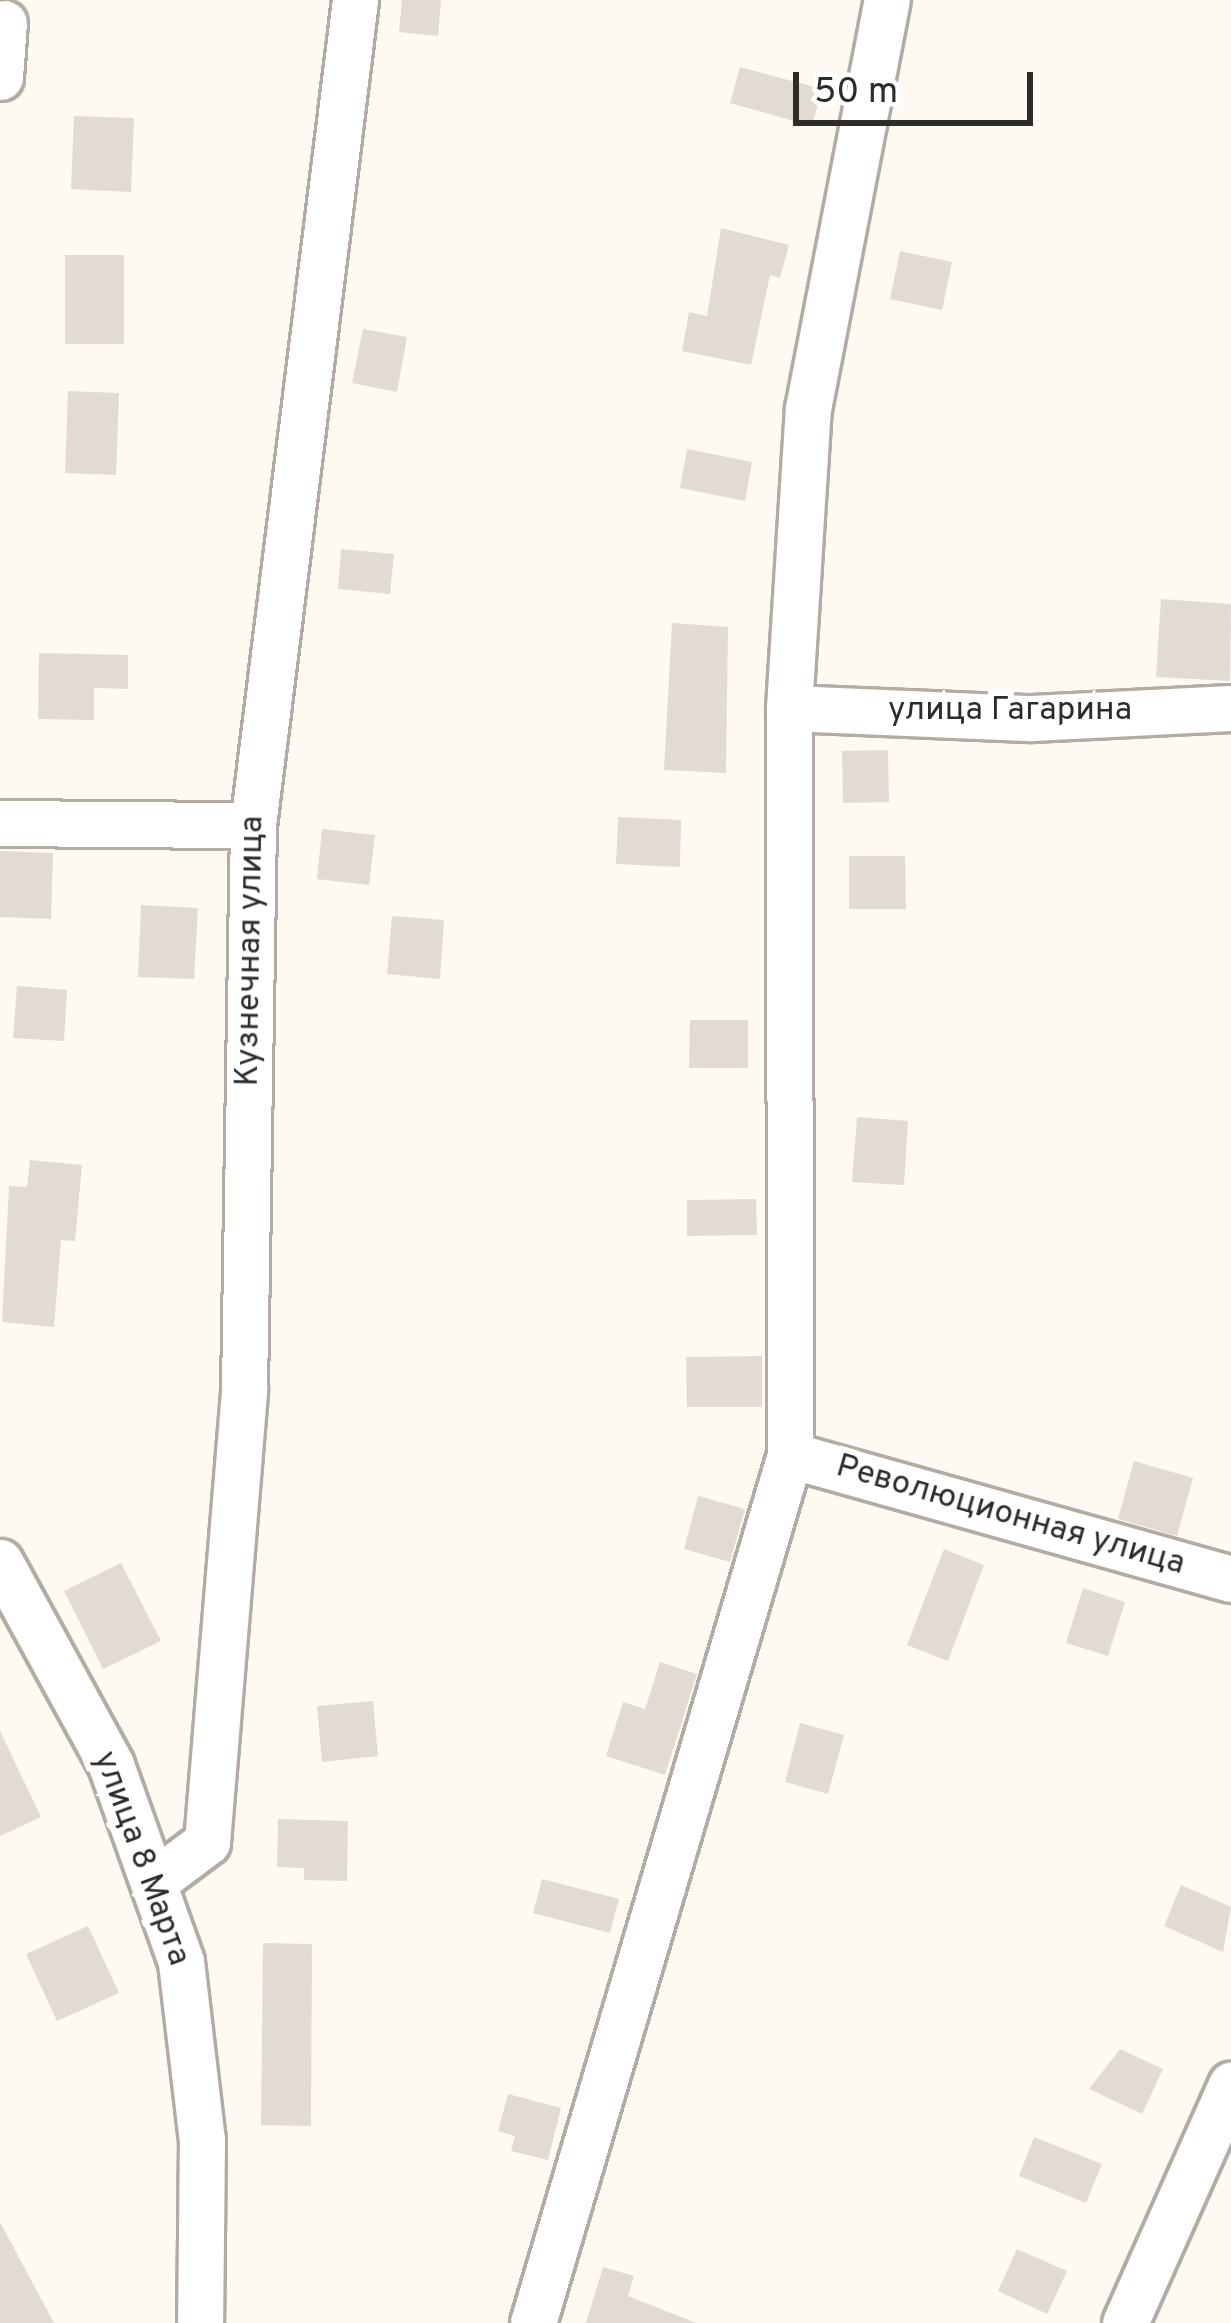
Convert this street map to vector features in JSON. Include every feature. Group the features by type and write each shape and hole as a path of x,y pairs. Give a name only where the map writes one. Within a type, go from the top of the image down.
{"street":[{"name":"Кузнечная улица","path":"155,1881 207,1842 244,1390 253,826 355,0"},
{"path":"533,2323 790,1456 789,708 808,409 887,0"},
{"path":"0,77 4,22"},
{"name":"улица Гагарина","path":"789,708 1032,718 1231,708"},
{"path":"0,823 253,826"},
{"name":"Революционная улица","path":"790,1456 1231,1579"},
{"name":"улица 8 Марта","path":"0,1562 112,1765 181,1962 202,2140 200,2323"},
{"path":"1125,2323 1231,2086"}],"building":[{"path":"402,0 441,0 438,36 399,32"},
{"path":"740,67 822,89 812,126 730,103"},
{"path":"74,116 134,118 131,192 71,189"},
{"path":"721,228 789,245 780,278 770,275 751,365 682,351 689,312 707,316"},
{"path":"900,251 952,262 942,310 890,299"},
{"path":"65,255 124,255 124,344 65,344"},
{"path":"363,329 407,337 397,392 352,383"},
{"path":"68,391 119,393 116,475 65,473"},
{"path":"687,449 752,462 745,501 680,488"},
{"path":"341,549 394,554 390,594 338,589"},
{"path":"1161,599 1231,604 1230,681 1156,677"},
{"path":"672,623 728,627 726,773 664,770"},
{"path":"39,653 128,655 128,689 94,688 94,720 38,719"},
{"path":"888,750 889,802 843,803 842,751"},
{"path":"618,817 681,820 680,867 616,864"},
{"path":"322,829 375,835 369,885 317,879"},
{"path":"0,851 53,853 51,919 0,917"},
{"path":"849,856 905,856 906,909 849,909"},
{"path":"141,905 198,908 194,979 138,977"},
{"path":"392,916 444,920 440,979 387,974"},
{"path":"17,986 67,990 64,1041 13,1038"},
{"path":"690,1020 748,1020 748,1068 689,1068"},
{"path":"857,1117 908,1121 904,1185 852,1182"},
{"path":"30,1160 82,1165 75,1241 61,1240 54,1327 2,1322 9,1186 27,1187"},
{"path":"756,1199 757,1235 687,1236 687,1200"},
{"path":"762,1356 762,1407 687,1407 686,1357"},
{"path":"1134,1461 1193,1478 1177,1536 1118,1519"},
{"path":"698,1496 745,1509 730,1562 684,1549"},
{"path":"944,1549 984,1565 948,1661 907,1645"},
{"path":"121,1563 161,1641 103,1669 64,1591"},
{"path":"1083,1588 1125,1602 1108,1656 1066,1643"},
{"path":"660,1662 697,1674 665,1775 606,1756 623,1702 645,1709"},
{"path":"373,1701 378,1756 322,1762 317,1706"},
{"path":"800,1723 844,1735 828,1794 785,1782"},
{"path":"0,1731 41,1817 0,1836"},
{"path":"278,1819 348,1821 347,1881 304,1880 304,1868 277,1867"},
{"path":"542,1879 619,1899 610,1933 533,1913"},
{"path":"1181,1885 1231,1907 1223,1952 1164,1926"},
{"path":"88,1926 119,1993 57,2021 26,1954"},
{"path":"263,1943 312,1944 311,2126 261,2125"},
{"path":"1120,2049 1163,2069 1142,2114 1089,2089"},
{"path":"508,2094 561,2108 548,2160 511,2151 515,2136 498,2131"},
{"path":"1034,2137 1102,2164 1086,2203 1019,2176"},
{"path":"0,2222 54,2323 0,2323"},
{"path":"1017,2249 1067,2271 1047,2314 998,2291"},
{"path":"603,2267 634,2276 628,2296 696,2323 586,2323"}]}
